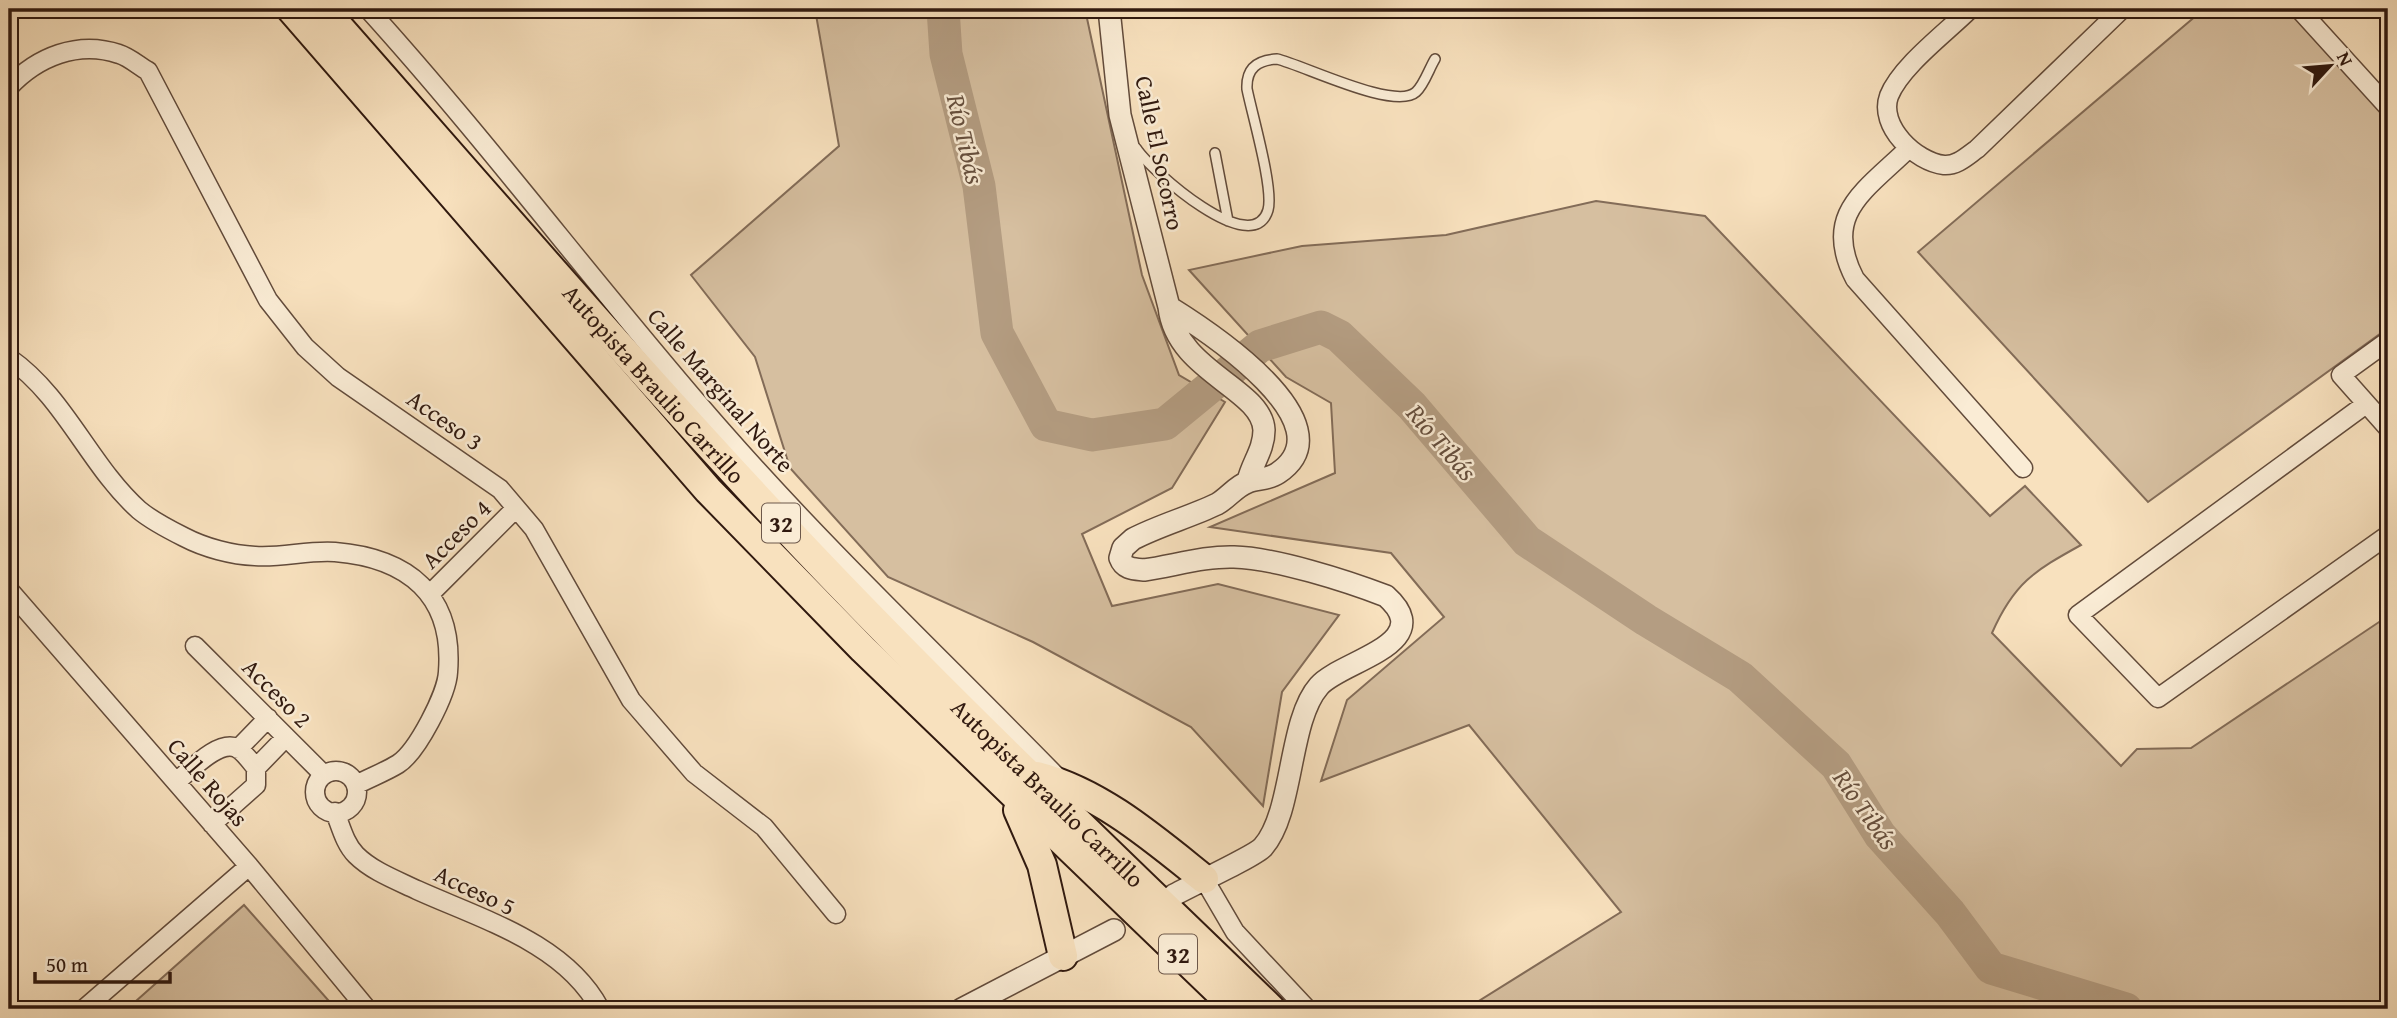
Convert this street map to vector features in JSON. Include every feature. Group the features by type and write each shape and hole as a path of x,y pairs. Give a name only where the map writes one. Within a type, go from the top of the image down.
{"highway":[{"name":"Autopista Braulio Carrillo","path":"291,9 708,490 1011,795 1237,1009"},
{"name":"Autopista Braulio Carrillo","path":"323,9 654,385 790,533 1271,1009"},
{"path":"1063,956 1042,865 1011,795 1032,775 1062,782 1131,824 1203,878"}],"street":[{"name":"Calle Marginal Norte","path":"368,9 425,72 722,432 891,611 1062,782"},
{"name":"Calle El Socorro","path":"1108,9 1120,115 1169,307 1171,327 1191,356 1258,412 1264,433 1259,457 1248,481"},
{"path":"1970,9 1895,82 1892,91 1887,111 1891,125 1909,148 1927,161 1946,165 1959,162 1978,149 2122,9"},
{"path":"2299,9 2388,107"},
{"name":"Acceso 3","path":"9,87 23,72 58,53 89,49 121,54 148,71 251,271 268,300 305,347 338,377 500,489 534,529 631,701 694,773 764,827 836,914"},
{"path":"1909,148 1858,199 1845,216 1841,237 1843,257 1855,279 2023,468"},
{"path":"1169,307 1222,345 1283,397 1293,412 1296,444 1287,466 1279,472 1248,481 1218,503 1133,539 1123,548 1120,558 1122,564 1130,569 1144,570 1235,557 1281,566 1328,577 1386,596 1393,602 1401,621 1398,636 1389,645 1336,671 1318,686 1302,725 1283,800 1263,848 1174,895"},
{"path":"2388,341 2341,375 2388,428"},
{"path":"9,358 26,370 52,398 108,476 140,511 185,538 222,551 256,556 333,552 379,559 408,575 431,593 443,615 450,646 448,680 437,707 405,758 356,785"},
{"path":"2366,404 2078,615 2158,698 2388,536"},
{"name":"Acceso 4","path":"431,593 515,509"},
{"name":"Calle Rojas","path":"9,590 249,866 367,1009"},
{"name":"Acceso 2","path":"195,646 324,775"},
{"path":"176,782 219,749 238,749 268,718"},
{"path":"256,768 286,737"},
{"path":"212,824 256,785 256,768 238,749"},
{"path":"342,772 356,785 353,804 335,813 323,808 316,798 316,785 324,775 342,772"},
{"name":"Acceso 5","path":"335,813 345,838 356,855 386,876 540,947 569,967 590,990 600,1009"},
{"path":"84,1009 249,866"},
{"path":"1203,878 1235,932 1307,1009"},
{"path":"962,1009 1114,930"}],"lane":[{"path":"1120,115 1144,160 1166,182 1228,221 1243,226 1256,225 1264,219 1269,209 1270,197 1246,78 1262,60 1292,62 1375,94 1408,97 1416,92 1435,59"},
{"path":"1215,153 1228,221"}],"shaded area":[{"path":"815,9 1085,9 1142,275 1179,375 1225,402 1172,488 1082,534 1112,606 1218,584 1339,615 1282,692 1263,806 1191,727 1033,642 888,577 790,468 755,357 691,275 839,146"},
{"path":"2204,9 2288,9 2388,117 2388,328 2148,502 1918,252"},
{"path":"1596,201 1705,216 1990,516 2025,486 2081,545 2027,580 2009,602 1992,633 2121,766 2137,749 2191,748 2388,616 2388,1009 1466,1009 1621,912 1469,725 1321,781 1347,700 1444,617 1391,553 1210,527 1335,473 1331,403 1286,377 1189,270 1302,246 1446,235"},
{"path":"244,905 336,1009 127,1009"}],"waterway":[{"name":"Río Tibás","path":"943,9 946,54 979,186 997,333 1046,425 1092,435 1165,424 1260,346 1321,327 1339,336 1412,406 1527,541 1646,620 1740,677 1836,765 1880,835 1950,913 1991,968 2126,1009"}]}
